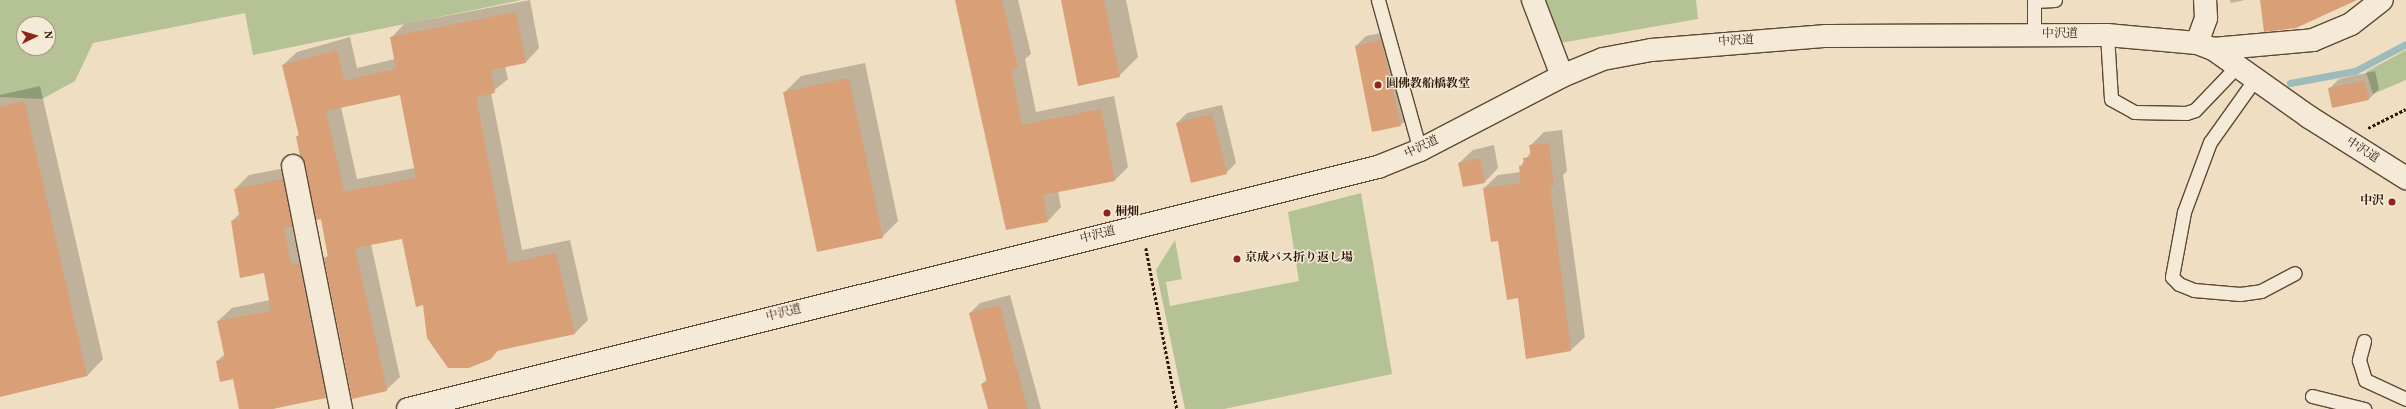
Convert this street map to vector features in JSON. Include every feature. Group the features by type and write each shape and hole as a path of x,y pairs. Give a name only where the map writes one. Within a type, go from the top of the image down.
{"street":[{"path":"1533,0 1562,76"},
{"path":"2205,0 2205,46 2313,40 2351,24 2382,0"},
{"name":"中沢道","path":"408,409 1378,167 1420,150 1562,76 1603,59 1714,43 1826,36 2034,34 2108,35 2205,46 2344,139 2406,178"},
{"path":"293,166 341,409"}],"lane":[{"path":"1378,0 1420,150"},
{"path":"2034,34 2034,1 2055,0"},
{"path":"2108,35 2111,98 2134,112 2186,113 2195,110 2237,66"},
{"path":"2255,79 2210,142 2184,212 2172,277 2179,284 2194,290 2240,294 2261,291 2295,273"},
{"path":"2364,341 2359,360 2365,380 2406,399"},
{"path":"2312,396 2364,409"}],"path":[{"path":"2344,139 2406,109"},
{"path":"1142,226 1177,409"}],"green space":[{"path":"0,0 522,0 253,55 245,13 93,43 75,81 42,99 0,97"},
{"path":"1544,0 1696,0 1698,19 1560,43"},
{"path":"2406,50 2406,80 2373,94 2366,72"},
{"path":"1361,193 1392,374 1224,409 1185,409 1156,270 1175,240 1182,279 1166,282 1170,306 1299,281 1288,212"}],"building":[{"path":"955,0 1002,0 1018,68 1011,69 1022,125 1101,109 1115,181 1043,195 1048,222 1006,230"},
{"path":"1061,0 1104,0 1120,77 1078,86"},
{"path":"2260,0 2357,0 2296,28 2264,32"},
{"path":"516,12 526,63 491,70 495,93 476,97 508,263 556,253 575,334 497,351 491,359 469,368 448,368 427,338 423,305 416,307 402,239 355,248 387,391 352,399 324,258 328,257 321,219 316,220 305,164 300,156 296,136 299,136 282,65 337,50 344,81 396,69 390,37","holes":["400,95 416,178 344,192 326,111"]},
{"path":"1381,40 1401,126 1372,132 1355,46"},
{"path":"849,78 883,238 817,252 783,92"},
{"path":"2365,81 2369,100 2332,108 2328,88"},
{"path":"24,101 87,376 0,397 0,107"},
{"path":"1212,114 1227,174 1191,183 1176,123"},
{"path":"1549,143 1554,186 1550,186 1571,351 1526,359 1518,298 1507,300 1498,241 1491,242 1483,188 1521,183 1519,166 1524,166 1523,158 1531,157 1529,145"},
{"path":"1480,158 1485,183 1463,187 1458,163"},
{"path":"283,179 292,226 284,228 291,264 299,263 326,398 271,409 239,409 233,379 220,382 216,361 225,359 217,321 271,311 264,273 240,278 231,221 240,219 234,189"},
{"path":"1000,305 1028,409 988,409 981,384 987,382 969,313"}],"waterway":[{"path":"2290,83 2355,71 2406,44"}],"place":[{"name":"圓佛教船橋教堂","path":"1378,85"},
{"name":"中沢","path":"2392,202"},
{"name":"桐畑","path":"1107,213"},
{"name":"京成バス折り返し場","path":"1237,259"}]}
